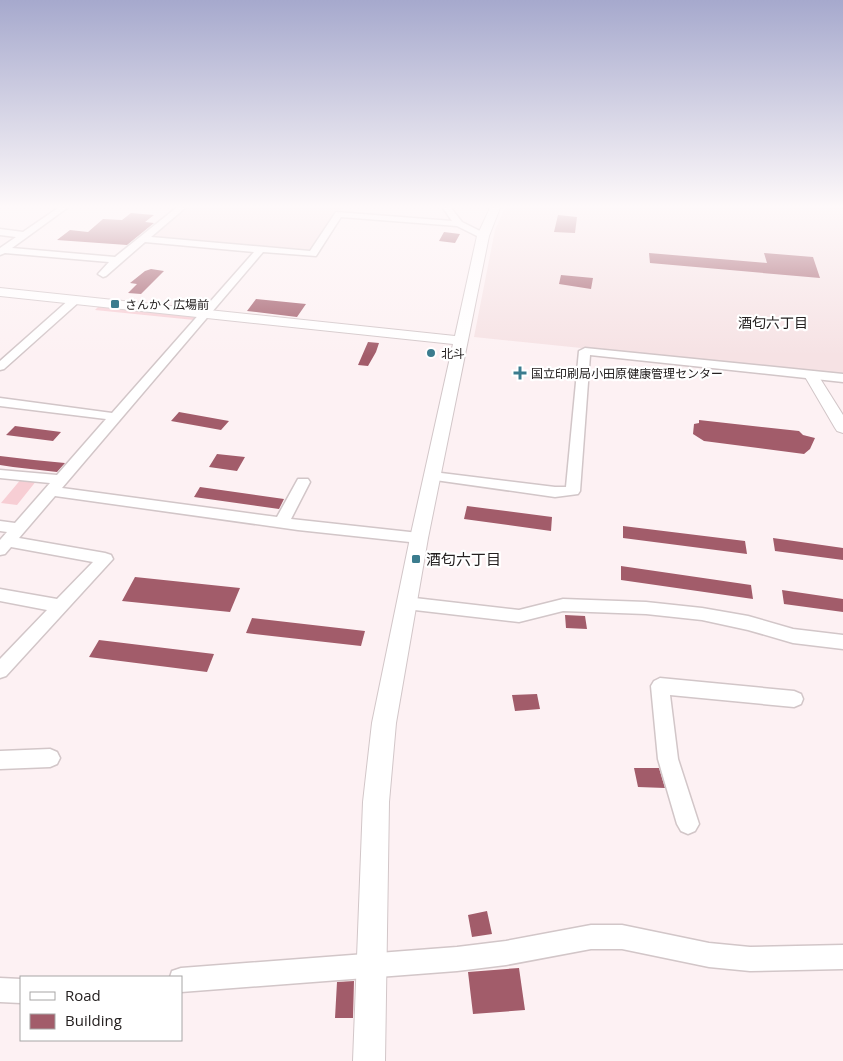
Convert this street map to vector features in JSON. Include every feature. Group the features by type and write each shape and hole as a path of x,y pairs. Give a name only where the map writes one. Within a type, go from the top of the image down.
{"street":[{"path":"85,258 117,260"},
{"path":"104,274 120,258"},
{"path":"7,537 56,486 254,258"},
{"path":"369,1061 373,966 373,892 379,765 384,723 419,538 478,258"},
{"path":"0,292 461,341"},
{"path":"0,367 75,300"},
{"path":"433,473 556,492 573,491 586,351 843,378"},
{"path":"811,375 843,428"},
{"path":"0,402 116,417"},
{"path":"0,474 56,486 282,522 419,538"},
{"path":"282,522 303,482"},
{"path":"0,671 105,559 7,537"},
{"path":"0,595 60,606"},
{"path":"406,603 520,616 563,605 646,608 702,614 748,623 793,636 843,642"},
{"path":"688,824 668,759 660,686 794,700"},
{"path":"0,760 50,758"},
{"path":"182,980 506,954 591,938 622,937 709,955 750,959 843,957"},
{"path":"0,990 20,991"}],"shaded area":[{"path":"490,258 843,258 843,375 474,337"},
{"path":"99,306 198,316 194,320 95,310"},
{"path":"22,478 37,480 17,505 1,503"}],"building":[{"path":"649,258 702,258 767,263 765,258 813,258 820,278 650,263"},
{"path":"151,269 164,271 141,294 128,293 137,284 130,283 145,271"},
{"path":"561,275 593,278 591,289 559,284"},
{"path":"256,299 306,304 297,317 247,311"},
{"path":"368,342 379,343 376,352 368,366 358,365"},
{"path":"179,412 229,421 221,430 171,421"},
{"path":"699,420 799,431 803,435 815,438 810,449 804,454 704,441 693,434 694,424 699,423"},
{"path":"15,426 61,432 53,441 6,435"},
{"path":"217,454 245,457 237,471 209,467"},
{"path":"0,456 65,463 57,472 0,465"},
{"path":"200,487 284,499 279,509 194,497"},
{"path":"467,506 552,517 551,531 464,519"},
{"path":"623,526 745,541 747,554 623,538"},
{"path":"773,538 843,548 843,560 775,551"},
{"path":"621,566 751,585 753,599 621,580"},
{"path":"135,577 240,588 230,612 122,601"},
{"path":"782,590 843,599 843,612 784,604"},
{"path":"565,615 585,616 587,629 566,628"},
{"path":"252,618 365,631 361,646 246,633"},
{"path":"99,640 214,654 207,672 89,657"},
{"path":"537,694 540,709 515,711 512,695"},
{"path":"634,768 659,768 665,788 638,787"},
{"path":"487,911 492,934 472,937 468,915"},
{"path":"519,968 525,1010 473,1014 468,972"},
{"path":"354,981 353,1018 335,1018 337,982"}],"place":[{"name":"さんかく広場前","path":"115,304"},
{"name":"北斗","path":"431,353"},
{"name":"国立印刷局小田原健康管理センター","path":"520,373"},
{"name":"酒匂六丁目","path":"416,559"}],"district":[{"name":"酒匂六丁目","path":"773,322"}]}
